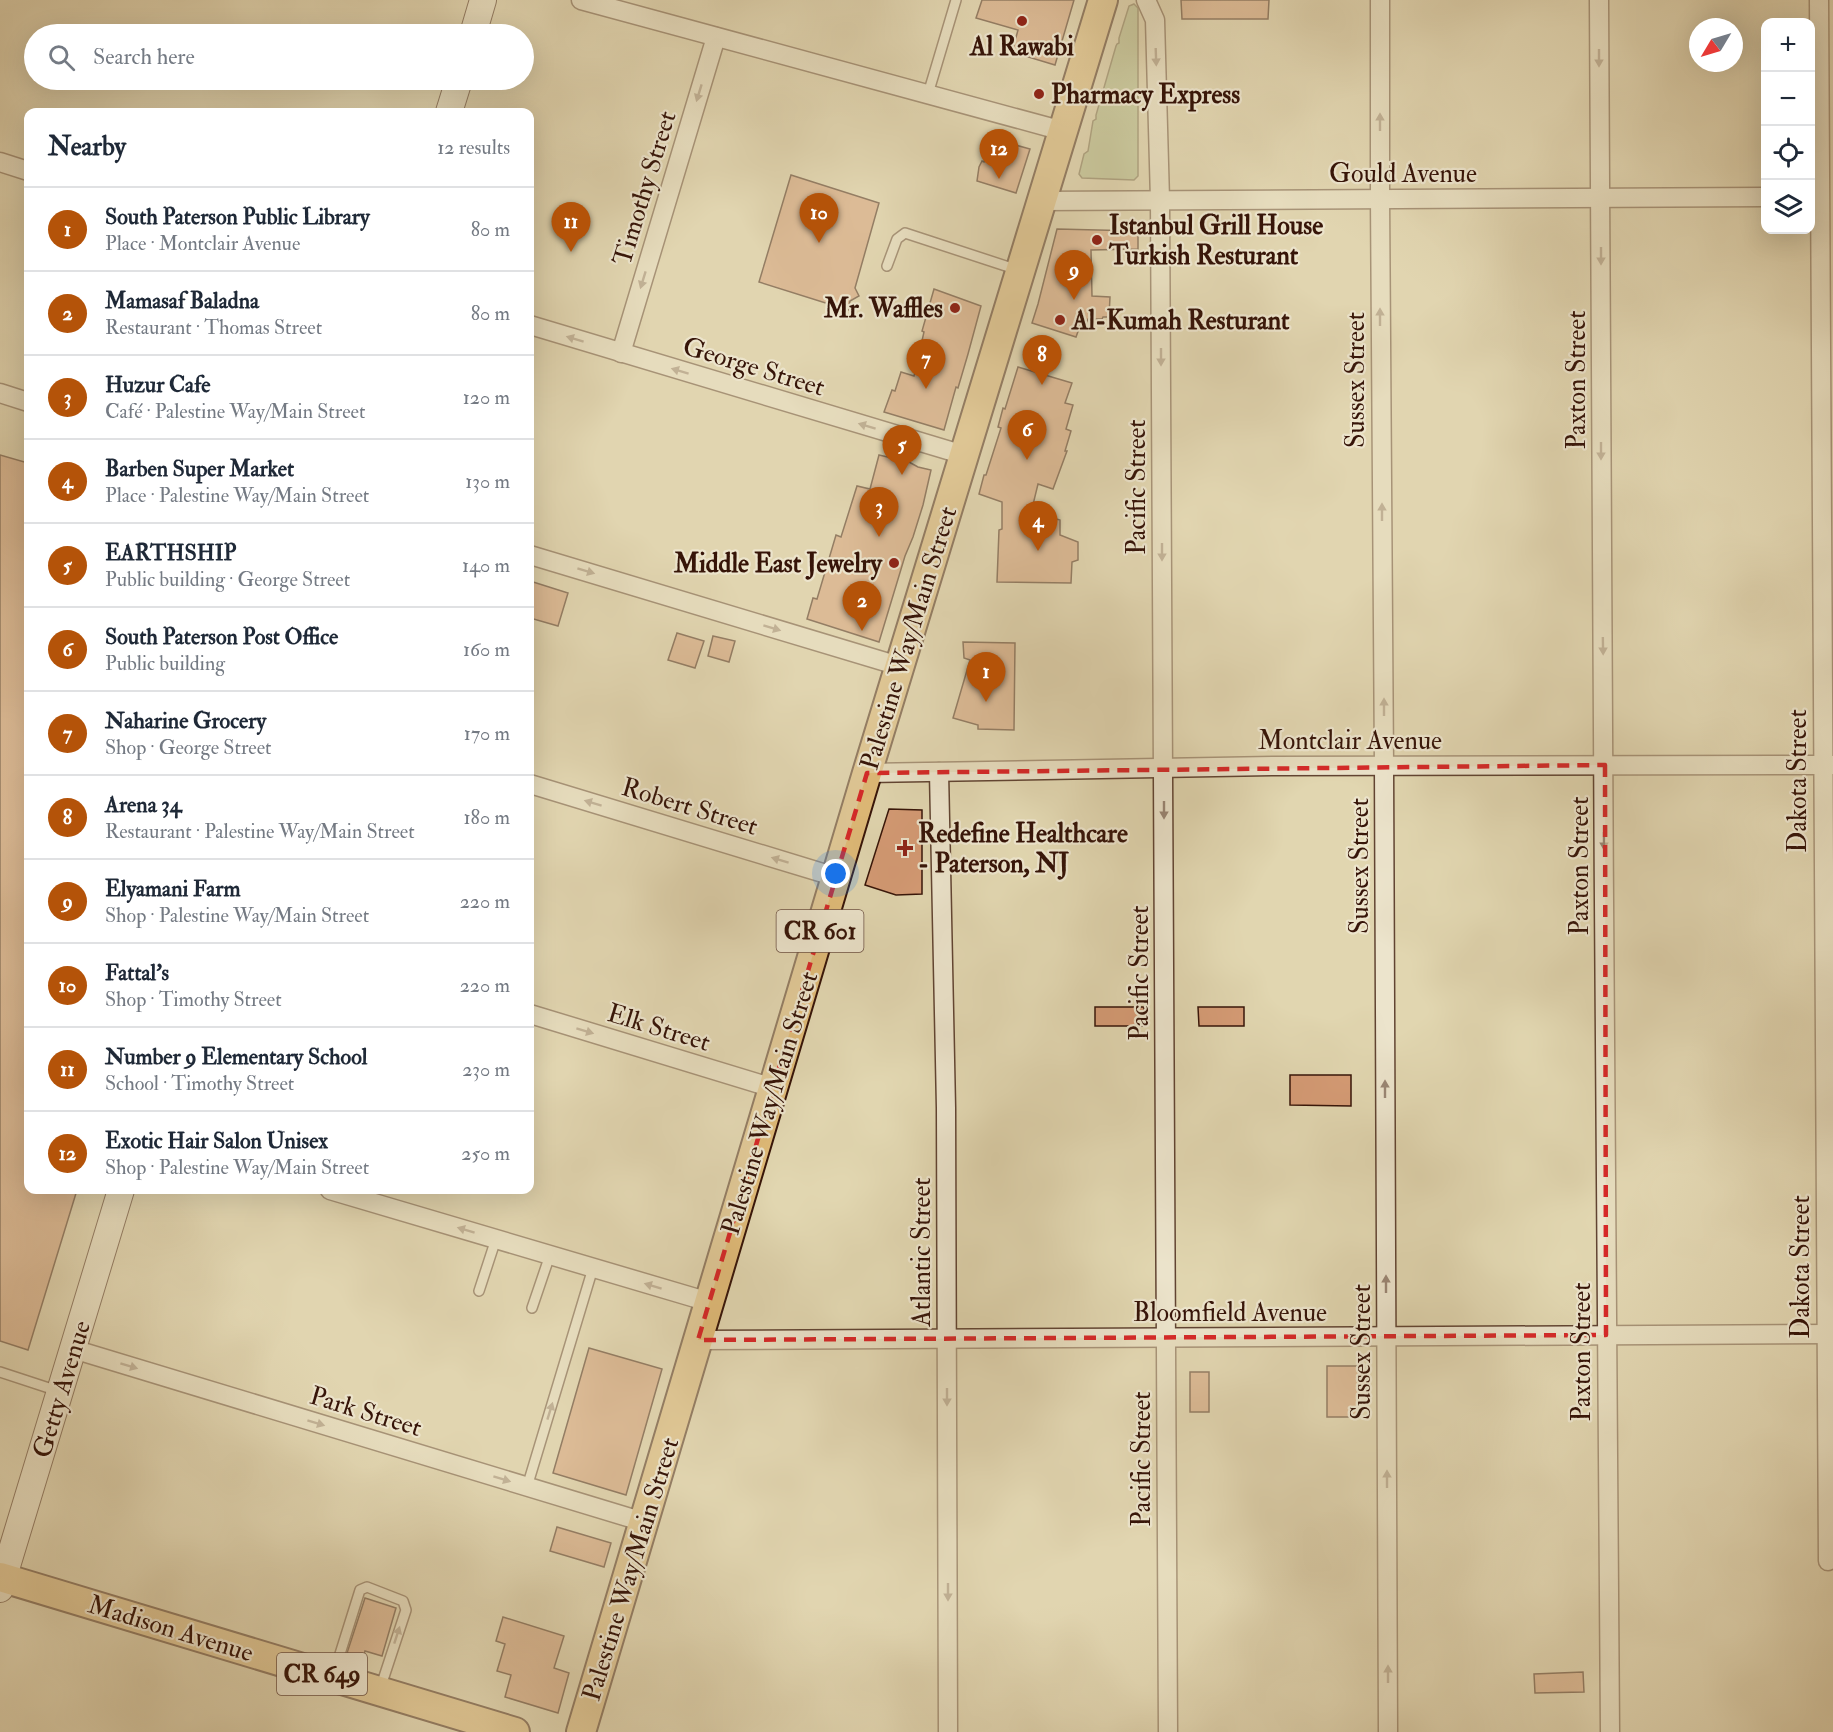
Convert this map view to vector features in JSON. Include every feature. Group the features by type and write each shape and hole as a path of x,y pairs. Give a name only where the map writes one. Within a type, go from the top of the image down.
{"main road":[{"name":"CR 601","path":"1063,131 1103,0"},
{"name":"Palestine Way/Main Street","path":"581,1732 867,772 1063,131"},
{"name":"Madison Avenue","path":"1,1581 515,1732"}],"street":[{"path":"476,24 483,0"},
{"path":"581,0 1063,131"},
{"name":"Pacific Street","path":"1146,0 1155,20 1160,200 1168,1732"},
{"name":"Sussex Street","path":"1380,0 1388,1732"},
{"name":"Paxton Street","path":"1599,0 1605,765 1604,1107 1610,1732"},
{"name":"Dakota Street","path":"1819,0 1828,765 1828,1561"},
{"name":"Timothy Street","path":"621,353 716,37"},
{"path":"450,108 456,90"},
{"path":"0,162 24,170"},
{"name":"Gould Avenue","path":"1041,201 1761,197"},
{"name":"George Street","path":"534,327 964,455"},
{"path":"0,393 24,401"},
{"path":"534,556 900,666"},
{"name":"Montclair Avenue","path":"867,772 1384,766 1828,765"},
{"name":"Atlantic Street","path":"939,772 945,1097 948,1732"},
{"name":"Robert Street","path":"534,785 836,878"},
{"name":"Elk Street","path":"534,1015 773,1088"},
{"name":"Getty Avenue","path":"1,1581 120,1194"},
{"path":"344,1194 709,1302"},
{"name":"Bloomfield Avenue","path":"698,1340 1829,1334"},
{"name":"Park Street","path":"73,1349 644,1522"}],"lane":[{"path":"928,94 956,0"},
{"path":"887,266 897,239 905,233 1020,270"},
{"path":"479,1291 496,1239"},
{"path":"532,1308 550,1255"},
{"path":"527,1487 593,1268"},
{"path":"0,1372 60,1392"},
{"path":"333,1677 360,1590 367,1587 403,1600 406,1610 379,1691"}],"highlighted area":[{"path":"1605,765 1606,1335 698,1340 867,773"}],"green space":[{"path":"1134,4 1138,8 1138,176 1134,180 1082,178 1079,174 1084,154 1088,151 1093,121 1096,119 1129,6"}],"building":[{"path":"982,0 1074,0 1055,65 1012,52 1018,30 976,18"},
{"path":"1181,0 1269,0 1268,19 1182,19"},
{"path":"990,138 1030,149 1016,193 977,181 979,167 982,161 984,162"},
{"path":"791,175 879,203 855,288 859,296 850,301 848,310 759,282"},
{"path":"1057,229 1138,231 1138,249 1091,250 1092,296 1110,297 1109,317 1088,319 1084,328 1080,326 1076,337 1032,323"},
{"path":"934,289 981,306 944,430 884,412 892,390 895,391 901,372 914,376 924,332 922,331"},
{"path":"1018,367 1072,383 1065,403 1073,405 1066,429 1071,431 1065,451 1067,451 1053,489 1038,484 1030,517 1050,517 1060,520 1060,535 1078,542 1078,560 1072,562 1071,583 997,582 1002,502 979,494 1001,428 998,427 1003,408 1005,409"},
{"path":"0,455 24,462 24,1194 76,1194 28,1350 0,1341"},
{"path":"879,455 931,470 923,505 879,642 807,619 813,598 817,599 836,535 841,537 857,486 870,489"},
{"path":"534,582 568,593 558,626 534,619"},
{"path":"677,633 704,641 695,668 668,660"},
{"path":"713,636 735,641 729,662 708,656"},
{"path":"963,642 1015,643 1014,730 978,729 978,725 953,718 970,660 964,658"},
{"path":"889,809 922,810 922,894 896,895 865,885"},
{"path":"1095,1007 1144,1007 1144,1026 1095,1026"},
{"path":"1198,1007 1244,1007 1244,1026 1199,1026"},
{"path":"1290,1075 1351,1075 1351,1106 1290,1105"},
{"path":"589,1348 662,1369 626,1495 553,1473"},
{"path":"1327,1366 1359,1366 1359,1417 1327,1417"},
{"path":"1190,1372 1209,1372 1209,1412 1190,1412"},
{"path":"557,1527 611,1543 604,1567 550,1551"},
{"path":"365,1598 396,1608 382,1656 365,1651 363,1658 347,1653"},
{"path":"503,1617 564,1636 554,1668 569,1673 558,1713 505,1697 511,1675 497,1671 505,1644 496,1641"},
{"path":"1583,1672 1584,1692 1535,1693 1534,1674"}],"place":[{"name":"Al Rawabi","path":"1022,21"},
{"name":"Pharmacy Express","path":"1039,94"},
{"name":"Exotic Hair Salon Unisex","path":"999,179"},
{"name":"Istanbul Grill House Turkish Resturant","path":"1097,240"},
{"name":"Fattal's","path":"819,243"},
{"name":"Number 9 Elementary School","path":"571,252"},
{"name":"Elyamani Farm","path":"1074,300"},
{"name":"Mr. Waffles","path":"955,308"},
{"name":"Al-Kumah Resturant","path":"1060,320"},
{"name":"Arena 34","path":"1042,385"},
{"name":"Naharine Grocery","path":"926,389"},
{"name":"South Paterson Post Office","path":"1027,460"},
{"name":"EARTHSHIP","path":"902,475"},
{"name":"Huzur Cafe","path":"879,537"},
{"name":"Barben Super Market","path":"1038,551"},
{"name":"Middle East Jewelry","path":"894,563"},
{"name":"Mamasaf Baladna","path":"862,631"},
{"name":"South Paterson Public Library","path":"986,702"},
{"name":"Redefine Healthcare - Paterson, NJ","path":"905,848"}]}
